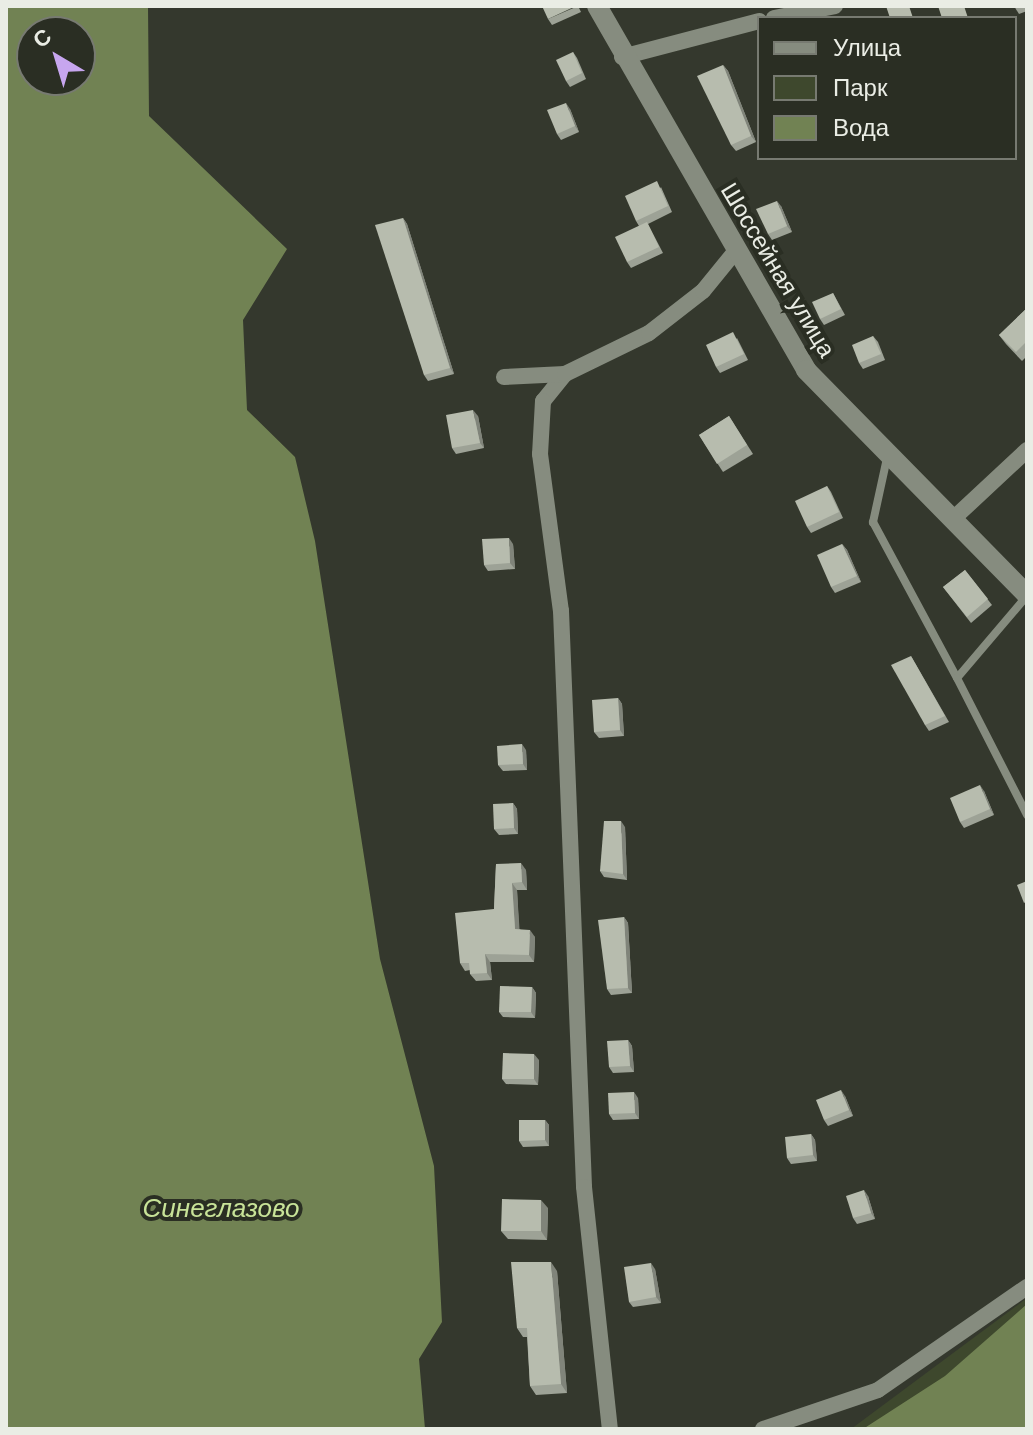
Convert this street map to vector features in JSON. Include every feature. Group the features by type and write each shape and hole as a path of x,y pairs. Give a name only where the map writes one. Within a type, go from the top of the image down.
{"street":[{"name":"Шоссейная улица","path":"597,6 622,57 734,253 806,370 887,457 953,519 1027,596"},
{"path":"784,16 830,7"},
{"path":"622,57 757,22"},
{"path":"610,1429 584,1187 561,611 540,454 543,401 565,374 680,312 734,253"},
{"path":"504,377 565,374"},
{"path":"953,519 1027,450"},
{"path":"763,1429 878,1390 1027,1287"}],"lane":[{"path":"887,457 873,522 1027,815"},
{"path":"957,678 1027,596"}],"green space":[{"path":"1027,1298 1027,1429 851,1429"}],"water":[{"name":"Синеглазово","path":"6,6 148,6 149,116 287,249 243,320 247,410 295,457 315,541 380,959 434,1166 442,1322 419,1359 425,1429 6,1429"},
{"path":"1027,1304 1027,1429 863,1429 945,1376"}],"building":[{"path":"542,6 576,6 548,19"},
{"path":"886,6 909,6 912,16 889,16"},
{"path":"938,6 964,6 967,16 941,16"},
{"path":"573,52 582,73 566,81 556,60"},
{"path":"723,65 751,136 731,145 697,76"},
{"path":"566,103 575,126 557,134 547,110"},
{"path":"657,181 668,206 636,221 625,196"},
{"path":"777,201 787,226 768,234 756,209"},
{"path":"403,218 450,368 424,375 375,225"},
{"path":"647,222 659,247 627,262 615,237"},
{"path":"833,293 841,309 820,319 812,302"},
{"path":"1027,308 1027,341 1016,352 999,335"},
{"path":"733,332 744,354 716,367 706,345"},
{"path":"873,336 881,354 859,363 852,345"},
{"path":"473,410 480,443 452,448 446,415"},
{"path":"729,416 747,445 717,464 699,435"},
{"path":"827,486 839,512 807,527 795,501"},
{"path":"509,538 510,563 484,565 482,539"},
{"path":"842,544 857,576 831,587 817,555"},
{"path":"965,570 988,599 967,617 943,587"},
{"path":"911,656 945,716 925,725 891,665"},
{"path":"618,698 620,730 594,732 592,700"},
{"path":"522,744 523,764 498,765 497,746"},
{"path":"980,785 990,809 960,822 950,798"},
{"path":"513,803 514,828 494,829 493,804"},
{"path":"604,821 621,821 623,874 600,871"},
{"path":"521,863 522,882 512,883 515,929 530,930 529,955 485,954 487,973 470,974 469,963 460,963 455,913 494,909 496,864"},
{"path":"1027,881 1027,901 1024,903 1017,885"},
{"path":"624,917 628,988 607,989 598,920"},
{"path":"500,986 532,987 531,1012 499,1012"},
{"path":"628,1040 630,1066 609,1067 607,1041"},
{"path":"503,1053 534,1054 534,1079 502,1079"},
{"path":"841,1090 849,1110 824,1120 816,1100"},
{"path":"634,1092 635,1113 609,1114 608,1093"},
{"path":"519,1120 545,1120 545,1140 519,1141"},
{"path":"811,1134 813,1155 787,1158 785,1137"},
{"path":"864,1190 871,1213 853,1218 846,1196"},
{"path":"502,1199 541,1200 541,1231 501,1231"},
{"path":"511,1262 551,1262 561,1384 530,1386 527,1328 517,1328"},
{"path":"651,1263 656,1297 629,1302 624,1267"}]}
